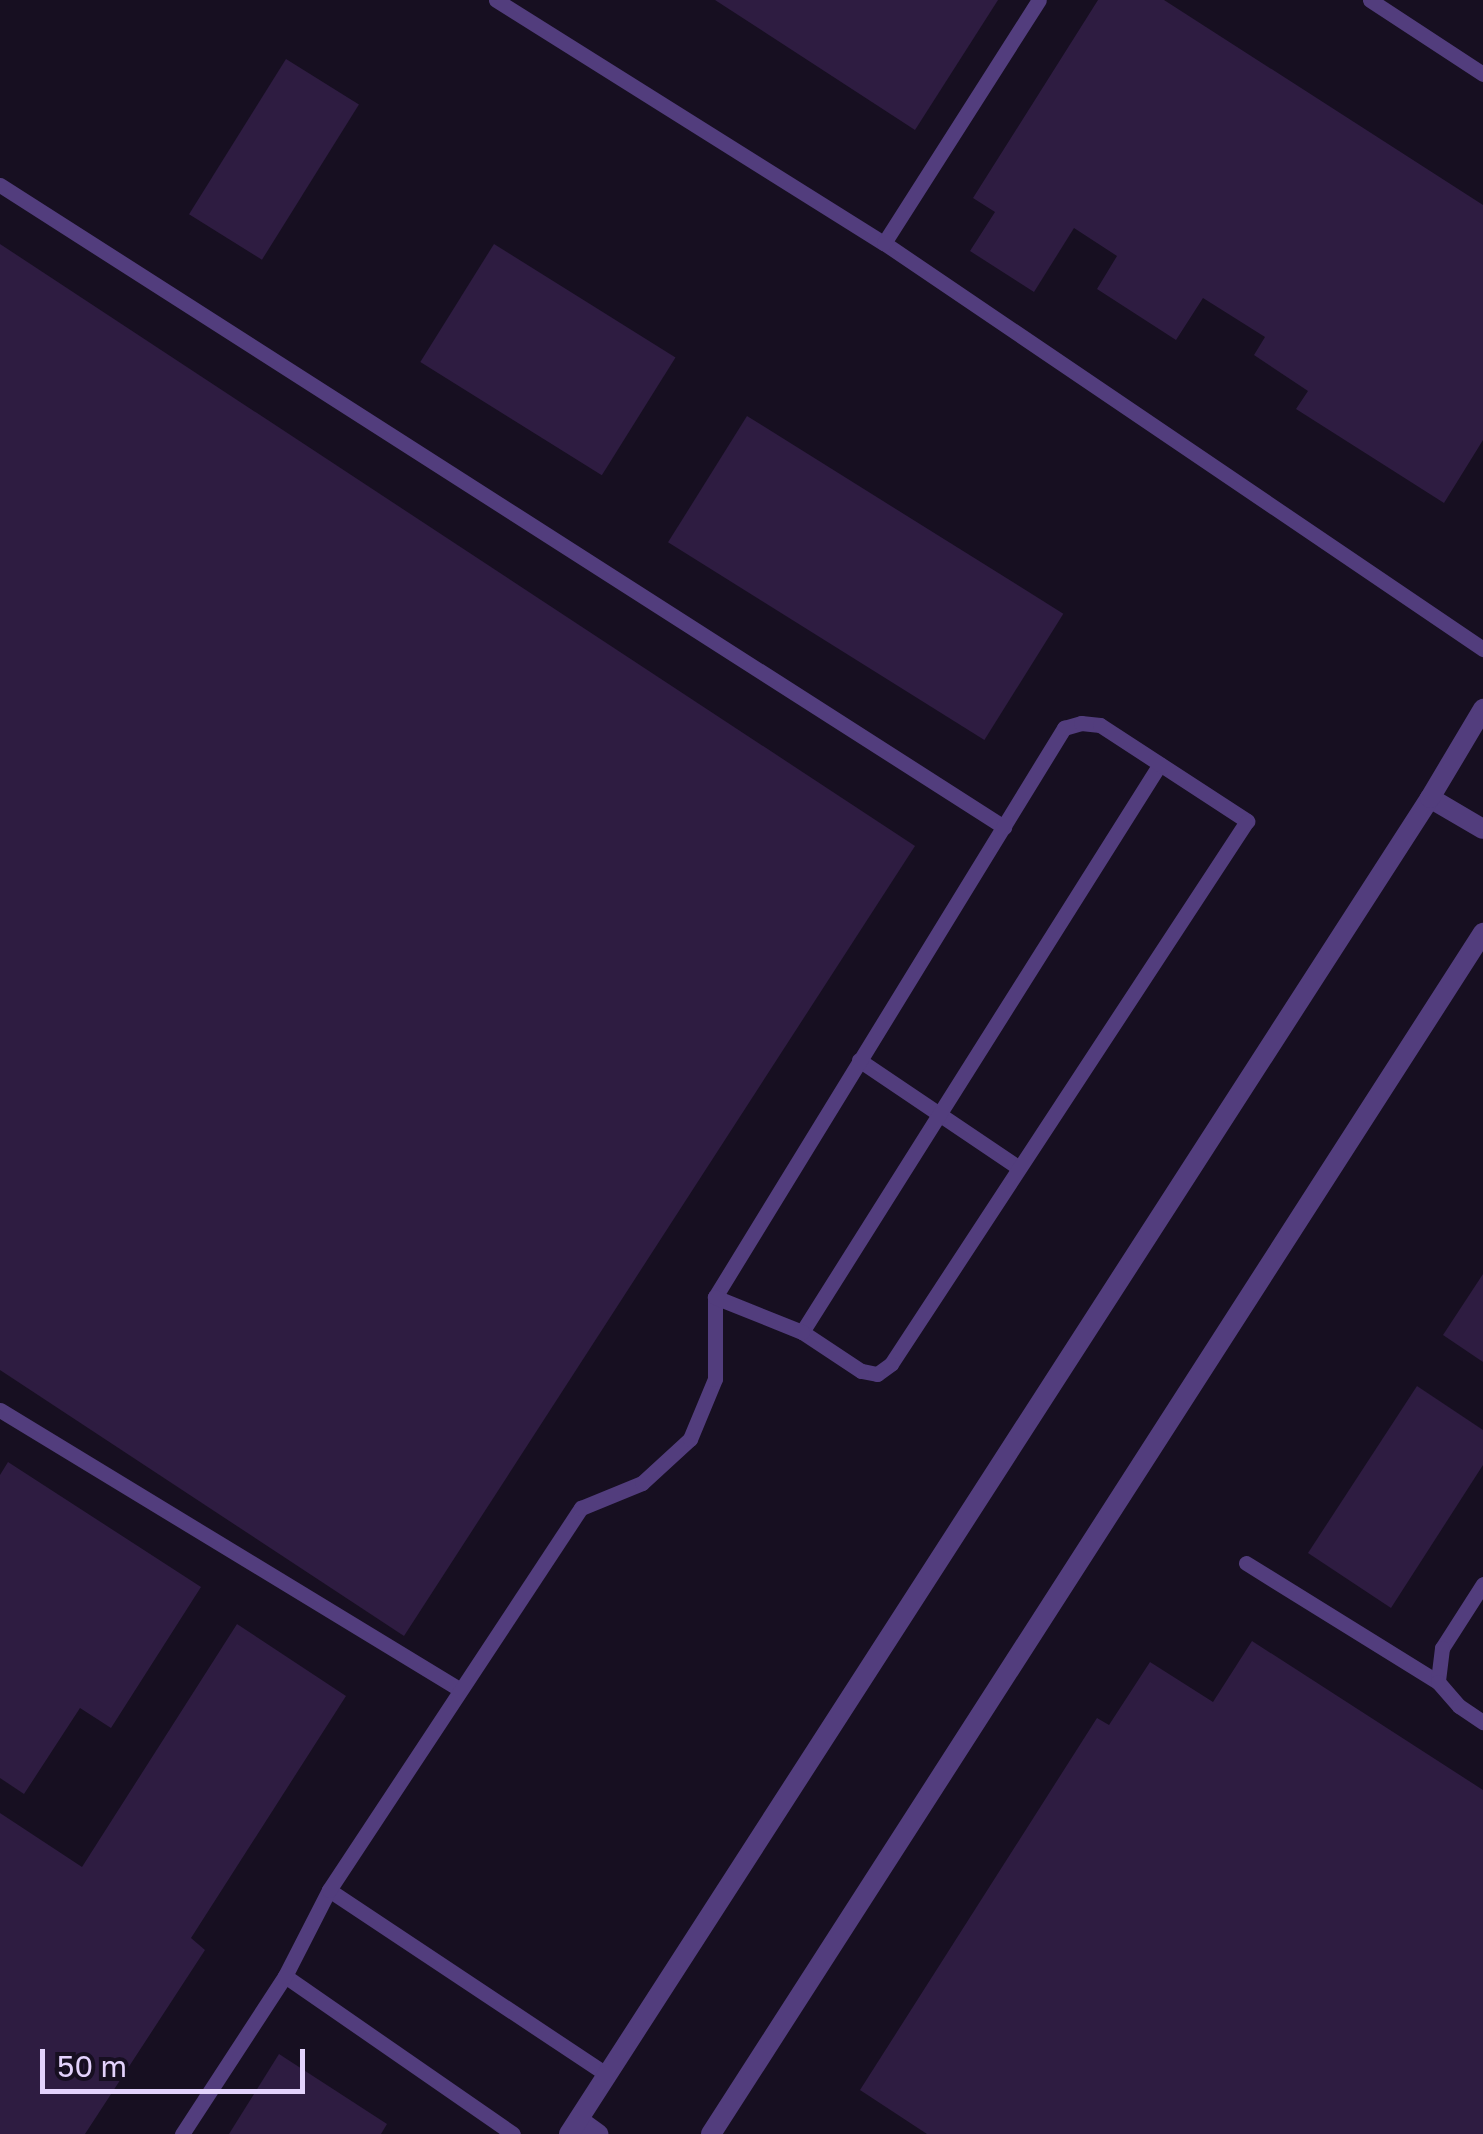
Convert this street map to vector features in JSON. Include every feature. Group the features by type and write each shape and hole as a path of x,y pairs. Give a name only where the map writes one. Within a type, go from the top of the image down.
{"street":[{"path":"598,2134 574,2127 1430,798 1483,708"},
{"path":"1430,798 1483,829"},
{"path":"711,2134 1483,933"}],"lane":[{"path":"496,0 884,243 1483,649"},
{"path":"884,243 1038,0"},
{"path":"1370,0 1483,74"},
{"path":"0,185 1004,828"},
{"path":"182,2134 285,1976 329,1890 581,1508 642,1483 690,1440 715,1379 716,1296 1064,728 1081,722 1100,726 1247,821 891,1364 876,1374 860,1371 802,1332 716,1296"},
{"path":"802,1332 1160,764"},
{"path":"859,1060 1019,1168"},
{"path":"0,1410 458,1690"},
{"path":"1246,1563 1438,1682 1459,1706 1483,1722"},
{"path":"1438,1682 1442,1648 1483,1584"},
{"path":"329,1890 606,2074"},
{"path":"285,1976 513,2134"}],"building":[{"path":"715,0 998,0 915,130"},
{"path":"1098,0 1164,0 1483,205 1483,440 1444,503 1296,409 1308,391 1254,355 1265,337 1203,298 1176,340 1097,289 1117,256 1074,228 1034,292 970,251 995,212 973,198"},
{"path":"286,59 359,105 262,260 189,214"},
{"path":"0,244 915,846 404,1636 0,1370"},
{"path":"494,244 675,357 602,475 420,362"},
{"path":"747,416 1063,614 984,740 668,542"},
{"path":"1483,1274 1483,1362 1443,1335"},
{"path":"1417,1386 1483,1430 1483,1465 1391,1608 1308,1553"},
{"path":"8,1462 201,1587 111,1728 80,1708 24,1794 0,1778 0,1475"},
{"path":"237,1624 346,1696 191,1938 205,1950 85,2134 0,2134 0,1813 82,1867"},
{"path":"1252,1641 1483,1790 1483,2134 927,2134 860,2090 1097,1718 1109,1725 1150,1662 1213,1702"},
{"path":"279,2054 387,2124 381,2134 229,2134"}]}
